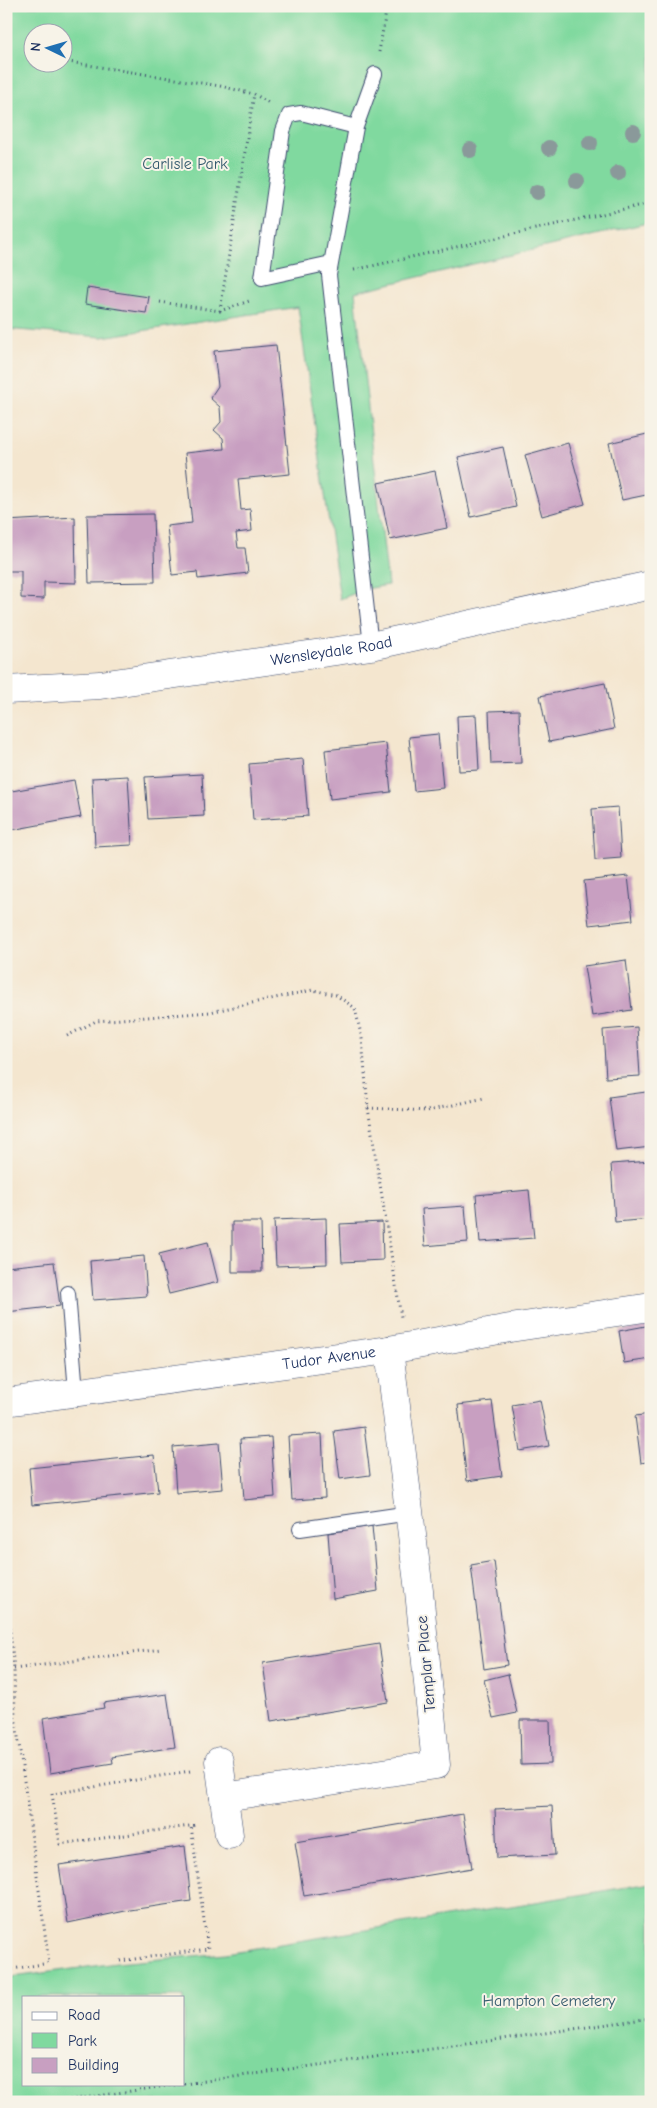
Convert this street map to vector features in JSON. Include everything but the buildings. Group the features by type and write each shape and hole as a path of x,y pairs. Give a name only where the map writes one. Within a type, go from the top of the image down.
{"street":[{"name":"Wensleydale Road","path":"6,690 100,685 371,646 650,589"},
{"name":"Tudor Avenue","path":"6,1402 397,1348 510,1328 651,1307"},
{"name":"Templar Place","path":"227,1817 436,1765 410,1513 397,1348"},
{"path":"219,1761 227,1817"}],"lane":[{"path":"371,646 330,269 356,128 375,74"},
{"path":"330,269 262,278 284,131 289,115 301,113 356,128"},
{"path":"68,1293 76,1392"},
{"path":"300,1529 410,1513"}],"path":[{"path":"375,74 387,6"},
{"path":"72,63 220,86 254,94 289,115"},
{"path":"220,311 254,94"},
{"path":"330,269 651,203"},
{"path":"160,302 220,311 253,300 262,278"},
{"path":"67,1036 96,1021 210,1012 312,990 336,995 355,1008 362,1039 368,1108 397,1348"},
{"path":"368,1108 427,1111 484,1098"},
{"path":"6,1592 14,1669 15,1715 49,1963 6,1970"},
{"path":"14,1669 161,1649"},
{"path":"219,1761 191,1771 52,1794 60,1844 191,1826 227,1817"},
{"path":"120,1960 208,1949 191,1826"},
{"path":"185,2084 651,2018"},
{"path":"55,2102 166,2086"}],"green space":[{"name":"Carlisle Park","path":"6,6 651,6 651,222 355,292 388,585 366,589 340,599 298,307 102,337 6,329"},
{"name":"Hampton Cemetery","path":"651,1883 651,2102 6,2102 6,1978 117,1963 226,1953"}]}
